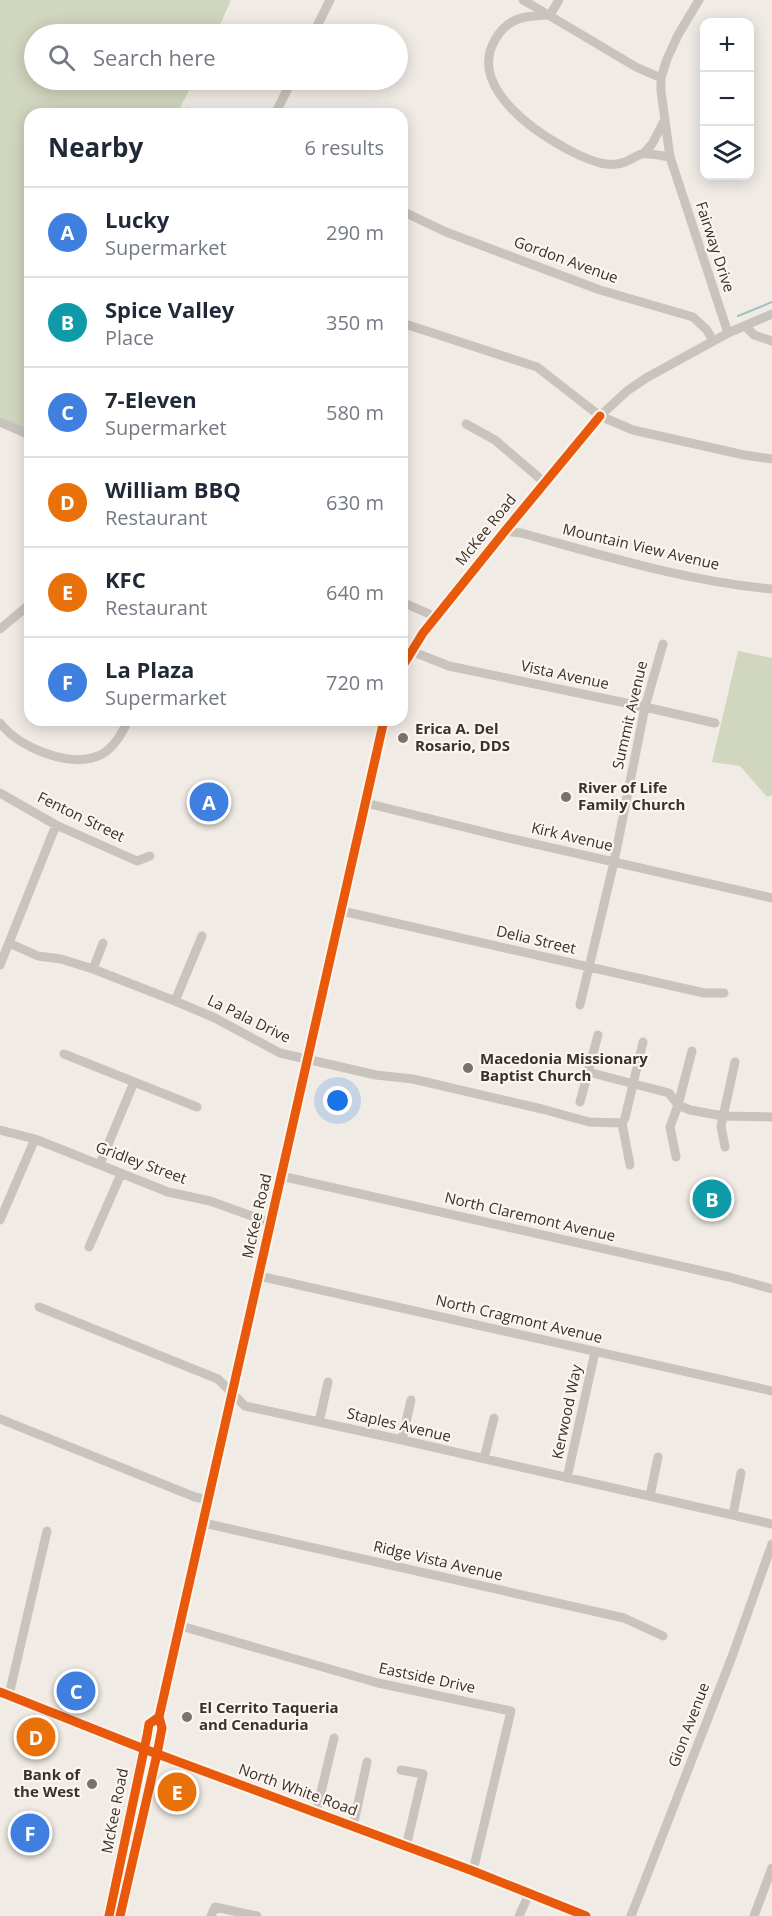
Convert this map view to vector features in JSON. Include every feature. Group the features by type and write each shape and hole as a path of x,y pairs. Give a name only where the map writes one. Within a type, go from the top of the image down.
{"main road":[{"name":"North White Road","path":"4,1694 586,1916"},
{"name":"McKee Road","path":"109,1916 144,1749"},
{"name":"McKee Road","path":"120,1916 157,1754"}],"street":[{"path":"318,24 330,0"},
{"path":"523,0 636,67 661,78"},
{"path":"550,15 559,0"},
{"name":"Fairway Drive","path":"699,0 678,35 661,78 664,122 670,157 728,333"},
{"path":"550,15 524,16 511,22 501,31 489,52 488,63 492,84 513,110 566,149 599,163 612,165 643,154 652,144 664,122"},
{"path":"278,108 287,90"},
{"path":"643,154 670,157"},
{"name":"Gordon Avenue","path":"408,214 446,231 600,290 693,317 707,330 713,341"},
{"name":"McKee Road","path":"408,656 436,617 600,416 646,378 728,333 772,314"},
{"path":"408,325 537,367 600,416 633,430 744,455 772,459"},
{"path":"745,326 754,334 772,341"},
{"path":"0,422 24,432"},
{"path":"466,424 495,440 544,482"},
{"name":"Mountain View Avenue","path":"505,531 521,533 651,567 744,587 772,589"},
{"path":"408,605 436,617"},
{"path":"0,630 24,609"},
{"name":"Summit Avenue","path":"580,1005 614,862 645,706 663,644"},
{"name":"Vista Avenue","path":"411,651 449,666 645,706 715,723"},
{"path":"0,723 19,740 45,753 72,760 99,755 119,737 125,726"},
{"name":"McKee Road","path":"157,1754 162,1728 159,1717 383,726"},
{"name":"Fenton Street","path":"0,794 56,825 137,861 150,856"},
{"name":"Kirk Avenue","path":"366,803 772,898"},
{"path":"0,964 56,825"},
{"name":"Delia Street","path":"342,911 704,993 724,993"},
{"path":"175,1001 202,936"},
{"name":"La Pala Drive","path":"9,943 38,956 61,959 93,969 175,1001 214,1018 280,1053 376,1075 423,1082 589,1122 622,1123"},
{"path":"93,969 103,943"},
{"path":"580,1101 598,1035"},
{"path":"630,1165 622,1123 643,1042"},
{"path":"676,1156 670,1127 692,1051"},
{"path":"64,1054 197,1107"},
{"path":"724,1147 721,1126 735,1062"},
{"path":"588,1072 634,1082 669,1093 678,1105 690,1110 723,1116 772,1117"},
{"path":"100,1164 134,1082"},
{"name":"Gridley Street","path":"0,1130 35,1139 168,1192 210,1201 271,1223"},
{"path":"0,1220 35,1139"},
{"path":"90,1247 121,1174"},
{"name":"North Claremont Avenue","path":"282,1176 772,1289"},
{"name":"North Cragmont Avenue","path":"259,1276 772,1391"},
{"name":"Staples Avenue","path":"39,1307 218,1379 245,1406 772,1524"},
{"name":"Kerwood Way","path":"567,1478 595,1352"},
{"path":"319,1422 328,1382"},
{"path":"402,1440 411,1400"},
{"path":"484,1460 494,1418"},
{"path":"0,1419 195,1497 209,1500"},
{"path":"650,1496 658,1457"},
{"path":"733,1515 741,1473"},
{"name":"Ridge Vista Avenue","path":"204,1523 624,1618 663,1636"},
{"path":"4,1694 47,1531"},
{"name":"Gion Avenue","path":"631,1916 733,1654 772,1544"},
{"name":"Eastside Drive","path":"181,1626 378,1683 511,1711 473,1871"},
{"name":"McKee Road","path":"144,1749 150,1724 159,1717"},
{"path":"316,1813 334,1738"},
{"path":"354,1827 366,1762"},
{"path":"401,1770 423,1774 406,1846"},
{"path":"754,1916 772,1868"},
{"path":"519,1916 529,1894"},
{"path":"213,1911 257,1916"}],"green space":[{"path":"0,0 231,0 220,24 24,24 24,90 189,90 180,108 24,108 24,428 0,417"},
{"path":"738,651 772,658 772,795 767,797 740,766 712,762"}],"waterway":[{"path":"738,316 772,302"}],"cycle path":[{"path":"408,657 423,633 600,416"},
{"path":"120,1916 157,1754 162,1728 159,1717 383,726"},
{"path":"0,1692 144,1749 473,1871 586,1916"},
{"path":"109,1916 149,1724 159,1717"}],"place":[{"name":"Erica A. Del Rosario, DDS","path":"403,738"},
{"name":"River of Life Family Church","path":"566,797"},
{"name":"Lucky","path":"209,802"},
{"name":"Macedonia Missionary Baptist Church","path":"468,1068"},
{"name":"Spice Valley","path":"712,1199"},
{"name":"7-Eleven","path":"76,1691"},
{"name":"El Cerrito Taqueria and Cenaduria","path":"187,1717"},
{"name":"William BBQ","path":"36,1737"},
{"name":"Bank of the West","path":"92,1784"},
{"name":"KFC","path":"177,1792"},
{"name":"La Plaza","path":"30,1833"}]}
